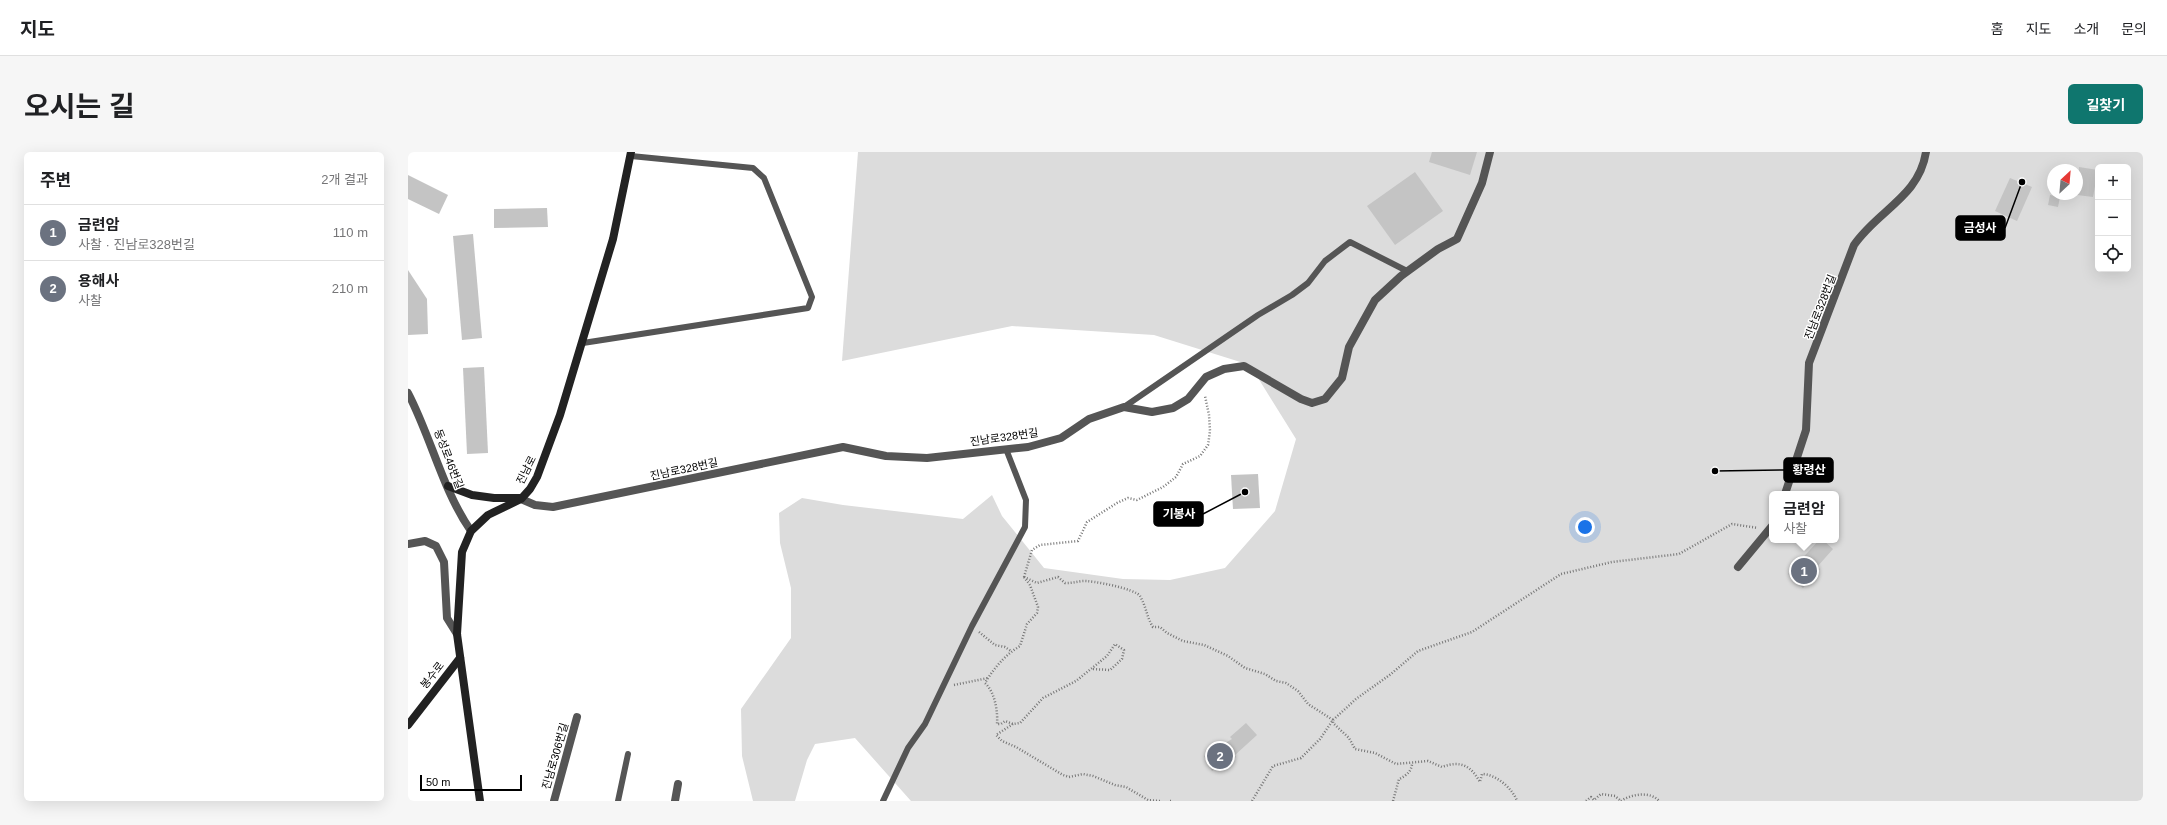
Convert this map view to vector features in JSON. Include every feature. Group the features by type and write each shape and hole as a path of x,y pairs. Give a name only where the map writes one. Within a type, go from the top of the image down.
{"street":[{"name":"진남로328번길","path":"521,498 535,505 553,507 843,447 886,456 927,458 1028,447 1061,438 1089,419 1124,407 1152,412 1173,408 1188,399 1206,377 1224,369 1244,366 1301,399 1312,403 1325,399 1342,378 1349,347 1375,300 1407,271 1438,249 1457,239 1482,183 1490,152"},
{"name":"진남로328번길","path":"1786,491 1806,430 1809,363 1854,245 1863,232 1907,194 1924,166 1926,152"},
{"name":"진남로","path":"480,801 457,634 462,552 471,531 488,515 521,498 530,490 543,461 560,415 613,239 631,154"},
{"name":"동성로46번길","path":"408,393 423,421 459,514 471,531"},
{"path":"448,486 472,495 494,498 521,498"},
{"path":"1738,567 1769,529"},
{"path":"408,544 425,541 436,546 444,562 447,618 457,634"},
{"name":"봉수로","path":"408,725 460,658"},
{"name":"진남로306번길","path":"554,801 578,717"},
{"path":"675,801 678,784"}],"lane":[{"path":"582,343 808,308 812,297 764,178 753,168 631,154"},
{"path":"1124,407 1258,315 1292,295 1308,283 1325,261 1350,242 1407,271"},
{"path":"882,801 908,748 924,724 972,626 1026,527 1026,500 1006,449"},
{"path":"618,801 628,754"}],"path":[{"path":"1024,577 1032,550 1040,545 1078,541 1087,522 1117,502 1128,498 1137,500 1163,487 1176,477 1183,464 1200,456 1208,445 1210,431 1209,415 1205,398 1206,377"},
{"path":"1252,801 1273,766 1301,758 1320,739 1333,720 1356,699 1391,674 1418,651 1472,632 1561,574 1612,562 1680,554 1732,524 1769,528"},
{"path":"1013,724 1005,721 1002,724 997,724 998,713 990,687 986,683 1002,659 1011,651 1020,646 1027,624 1037,613 1038,607 1030,585 1024,577"},
{"path":"1024,577 1037,583 1058,577 1065,583 1097,581 1108,586 1131,589 1140,596 1153,627 1160,627 1167,633 1183,641 1204,645 1228,656 1245,668 1266,674 1276,681 1286,683 1298,691 1308,704 1333,720 1333,723 1349,738 1355,749 1375,752 1396,764 1412,764 1428,761 1442,767 1452,764 1460,764 1473,769 1480,782 1482,774 1500,779 1516,795 1517,801"},
{"path":"972,626 995,645 1005,647 1011,651"},
{"path":"1092,669 1110,670 1122,659 1124,650 1115,644 1106,656 1092,669 1076,681 1043,698 1020,723 1013,724 996,735 1002,741 1016,747 1063,775 1069,777 1084,774 1093,776 1115,785 1126,787 1148,800 1160,801"},
{"path":"942,685 960,685 989,677"},
{"path":"1392,801 1399,780 1406,775 1412,767 1412,764"},
{"path":"1586,801 1591,797 1594,800 1601,794 1615,796 1621,801 1628,797 1645,794 1654,796 1659,801"}],"shaded area":[{"path":"858,152 2143,152 2143,801 911,801 855,738 815,744 807,760 795,801 753,801 742,756 741,709 791,638 791,588 780,543 779,513 802,498 843,505 963,519 992,495 1002,516 1044,568 1123,579 1170,580 1225,568 1275,511 1296,439 1250,365 1154,335 1012,326 842,361"}],"building":[{"path":"1432,152 1477,152 1470,175 1429,162"},
{"path":"2083,168 2095,170 2095,186 2093,197 2083,196"},
{"path":"1415,172 1443,211 1395,245 1367,206"},
{"path":"408,175 448,195 439,214 408,199"},
{"path":"2010,178 2032,187 2017,221 1995,211"},
{"path":"2049,200 2059,200 2058,207 2048,205"},
{"path":"547,208 548,227 494,228 494,209"},
{"path":"473,234 482,338 462,340 453,236"},
{"path":"408,270 427,299 428,334 408,335"},
{"path":"484,367 488,453 467,454 463,368"},
{"path":"1258,474 1260,508 1233,509 1231,475"},
{"path":"1816,543 1826,543 1833,549 1817,567 1820,569 1803,588 1788,574"},
{"path":"1246,723 1257,735 1235,755 1236,757 1212,771 1204,756 1232,739 1230,737"}],"place":[{"name":"금성사","path":"2022,182"},
{"name":"황령산","path":"1715,471"},
{"name":"기봉사","path":"1245,492"},
{"name":"금련암","path":"1804,571"},
{"name":"용해사","path":"1220,756"}]}
